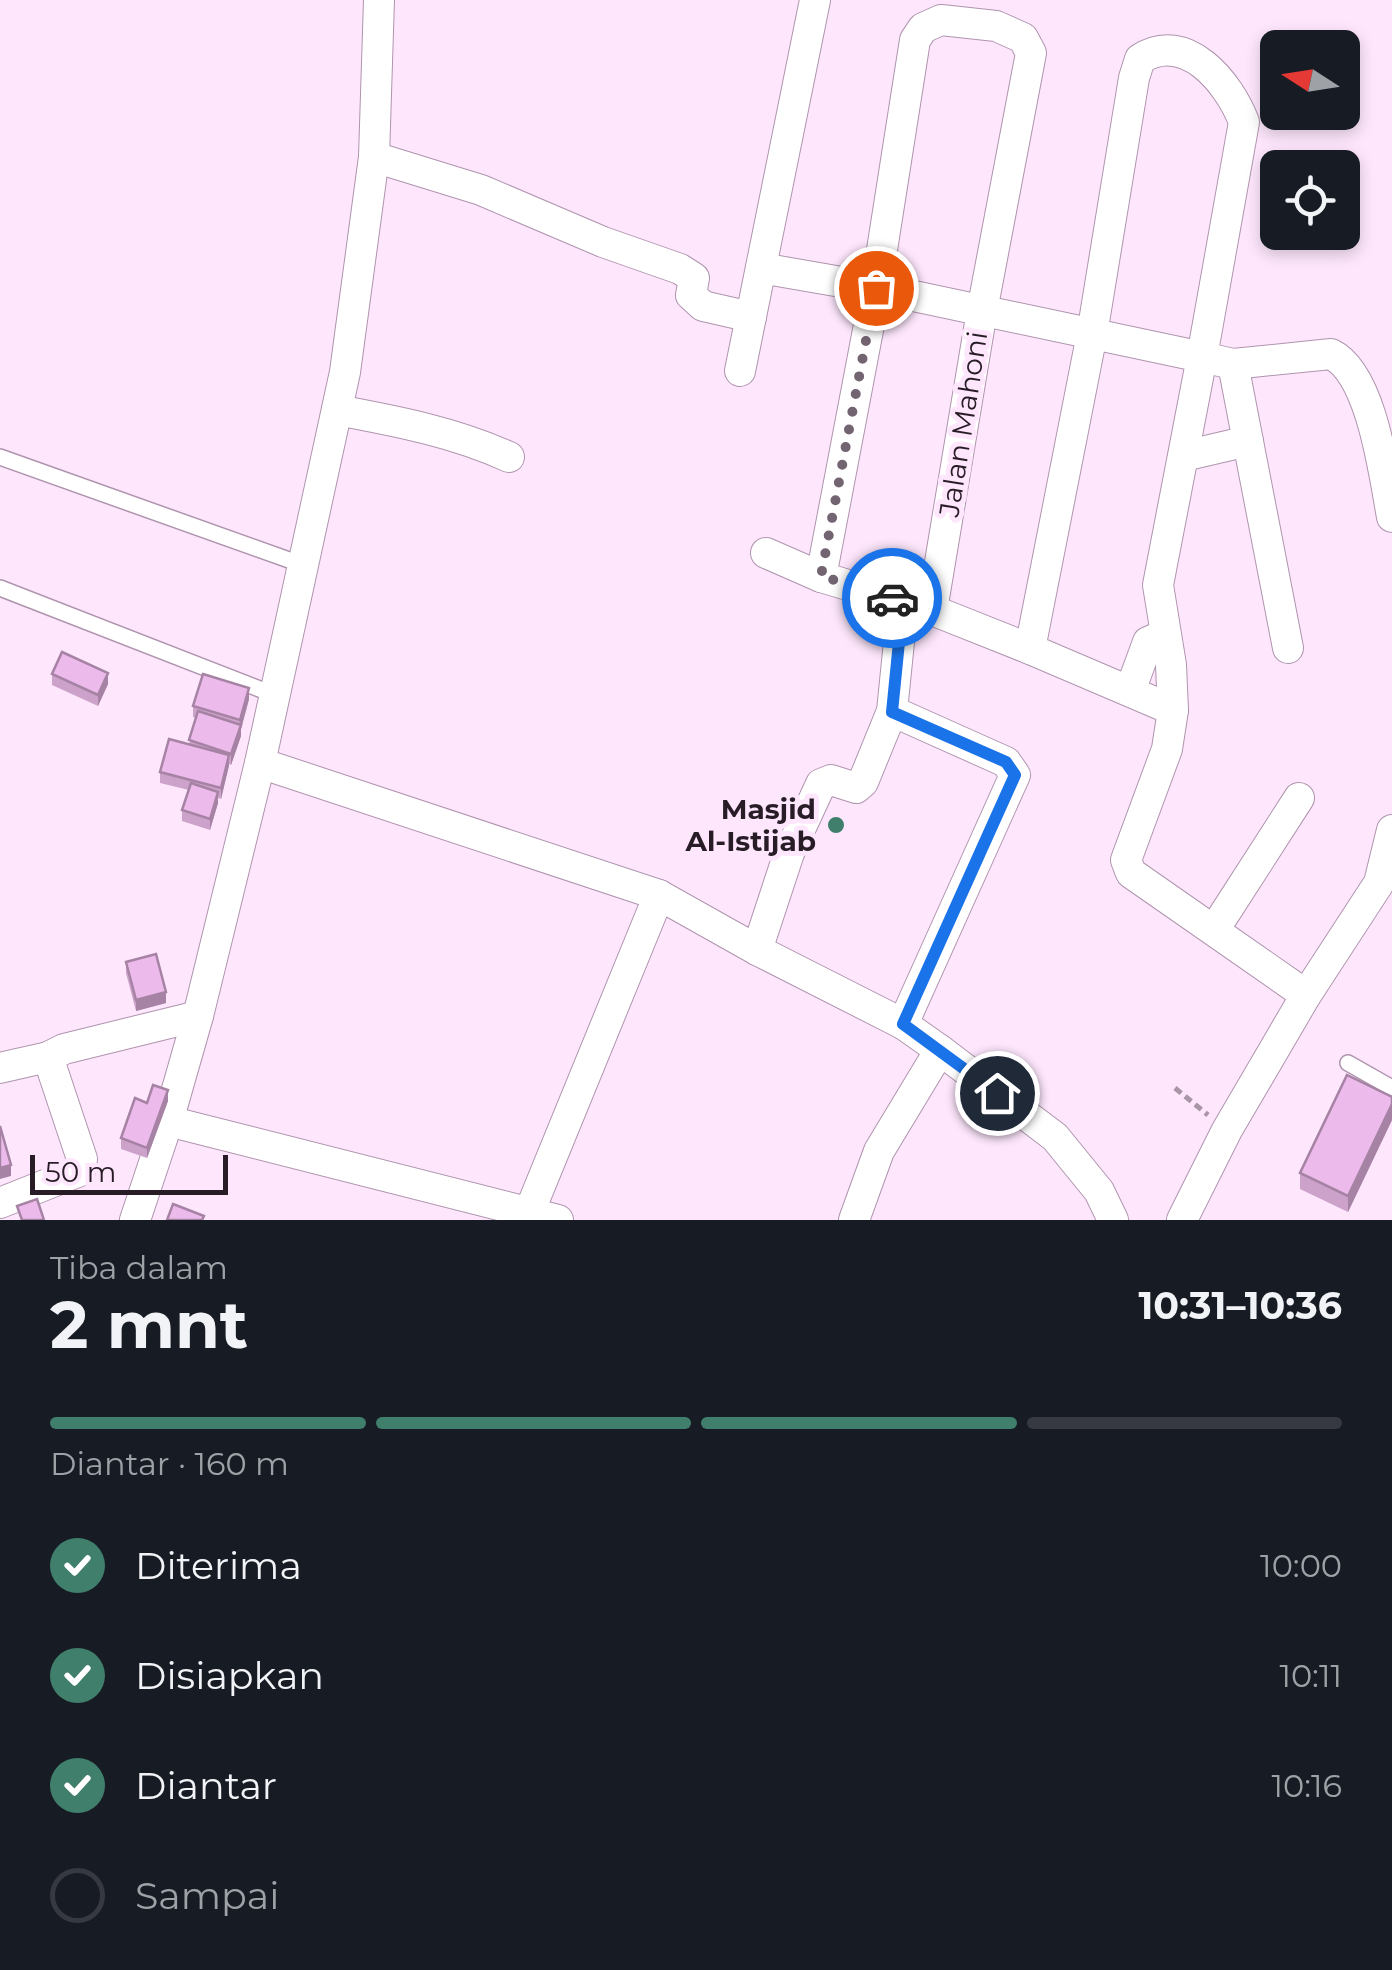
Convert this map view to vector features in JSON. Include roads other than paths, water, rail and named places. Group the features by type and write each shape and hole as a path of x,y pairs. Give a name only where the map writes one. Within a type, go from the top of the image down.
{"street":[{"path":"135,1220 198,1016 260,763 345,372 374,157 379,0"},
{"path":"740,371 814,0"},
{"name":"Jalan Mahoni","path":"757,950 789,853 822,784 831,780 860,786 892,712 982,310 1031,54 1023,38 996,26 941,20 923,28 915,40 876,288"},
{"path":"1030,649 1092,334 1134,78 1140,59 1150,53 1184,53 1221,80 1236,99 1244,122 1158,585 1171,665 1173,710 1167,750 1126,860 1131,873 1306,995"},
{"path":"374,157 481,190 680,269 694,278 691,295 698,304 751,318"},
{"path":"761,268 876,288 1234,364 1331,354 1344,360 1356,375 1379,450 1392,517"},
{"path":"821,576 876,288"},
{"path":"1234,364 1288,648"},
{"path":"337,410 474,441 509,457"},
{"path":"1184,456 1248,442"},
{"path":"766,553 1030,649 1173,710"},
{"path":"1130,692 1148,642 1164,635"},
{"path":"892,712 1006,762 1015,775 903,1024"},
{"path":"260,763 659,895 903,1024 1055,1136 1098,1192 1113,1220"},
{"path":"1214,930 1299,798"},
{"path":"1182,1220 1228,1130 1306,995 1380,883 1392,830"},
{"path":"168,1122 538,1218 659,895"},
{"path":"0,1068 198,1016"},
{"path":"854,1220 879,1152 940,1050"},
{"path":"0,1203 80,1172 82,1160 48,1057"}],"lane":[{"path":"0,457 302,565"},
{"path":"0,588 275,695"},
{"path":"1348,1063 1392,1088"}],"place":[{"name":"Masjid Al-Istijab","path":"836,825"}]}
